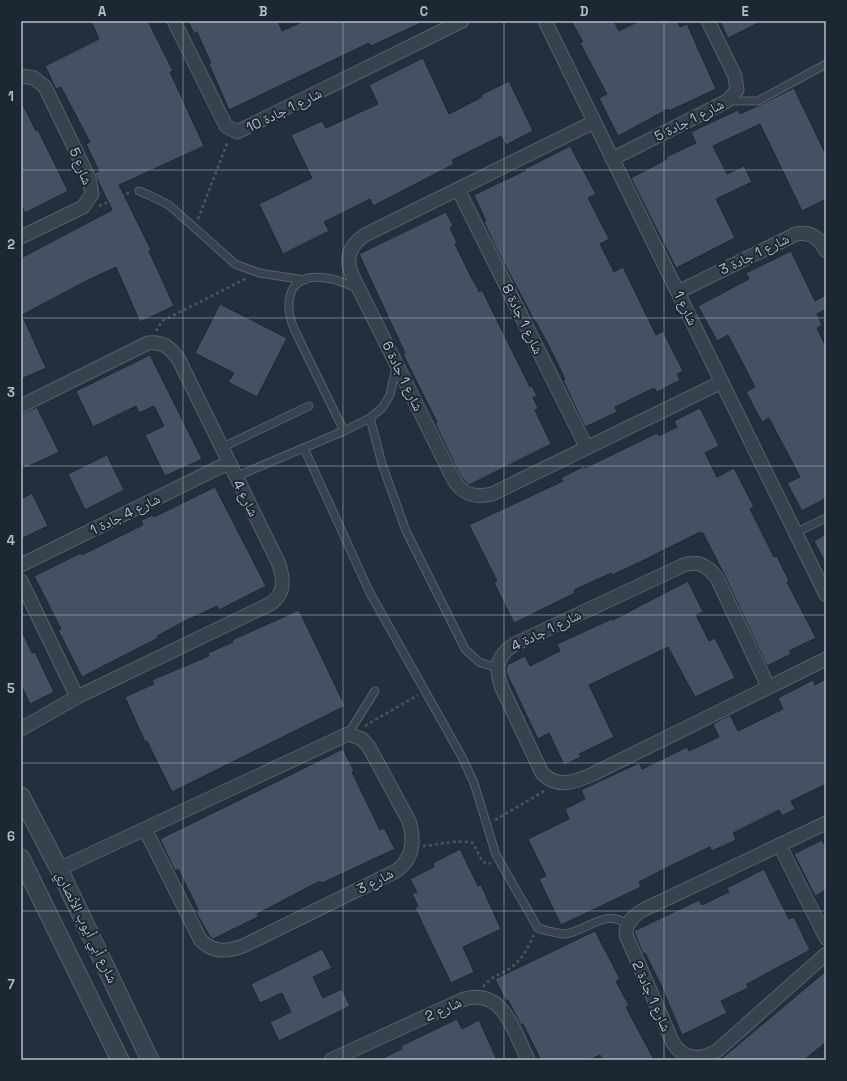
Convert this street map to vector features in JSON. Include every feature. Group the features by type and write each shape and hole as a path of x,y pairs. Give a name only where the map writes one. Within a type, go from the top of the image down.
{"street":[{"name":"شارع 1 جادة 10","path":"174,21 226,126 237,132 243,131 445,25 462,21"},
{"name":"شارع 1","path":"545,21 826,595"},
{"name":"شارع 1 جادة 5","path":"612,159 727,101 737,90 735,76 708,21"},
{"name":"شارع 5","path":"21,76 34,78 45,87 89,178 92,194 83,207 21,237"},
{"name":"شارع 1 جادة 6","path":"594,122 360,238 352,246 348,258 350,269 359,289 454,480 467,494 479,497 492,494 722,382"},
{"name":"شارع 1 جادة 8","path":"458,189 587,448"},
{"name":"شارع 1 جادة 3","path":"678,292 796,234 811,234 818,240 826,252"},
{"path":"21,406 148,343"},
{"name":"شارع 4","path":"21,729 77,698 270,604 280,595 283,585 280,567 228,463 180,360 174,351 161,343 148,343"},
{"name":"شارع 4 جادة 1","path":"21,565 228,463"},
{"name":"شارع 1 جادة 4","path":"498,668 498,662 506,650 517,643 684,566 694,563 709,568 717,578 768,686"},
{"path":"21,581 77,698"},
{"path":"498,668 498,676 502,688 537,765 546,777 558,783 576,780 593,774 768,686 826,659"},
{"path":"59,869 351,734 362,739 369,747 409,822 412,832 412,847"},
{"name":"شارع أبي أيوب الأنصاري","path":"21,796 59,869 150,1060"},
{"path":"627,925 634,916 652,905 826,823"},
{"name":"شارع 3","path":"145,829 200,939 211,949 225,951 243,946 396,871 406,861 412,847"},
{"path":"780,846 826,938"},
{"name":"شارع أبي أيوب الأنصاري","path":"21,858 119,1058"},
{"name":"شارع 1 جادة 2","path":"627,925 626,935 629,946 673,1043 682,1053 693,1058 705,1056 718,1050 826,954"},
{"name":"شارع 2","path":"331,1060 464,999 476,997 488,998 502,1009 528,1060"},
{"path":"97,1012 104,1017 113,1016 121,1007 120,998"},
{"path":"119,1058 117,1045 125,1037 136,1037 141,1042"}],"lane":[{"path":"727,101 758,101 826,64"},
{"path":"139,192 149,195 169,205 229,260 259,272 305,280"},
{"path":"344,432 291,321 288,304 289,295 297,284 305,280 324,277 338,280 359,289"},
{"path":"235,477 344,432 370,418 382,408 390,395 396,363"},
{"path":"221,448 309,406"},
{"path":"370,418 384,472 406,531 465,648 479,662 498,668"},
{"path":"304,448 370,593 462,757 476,790 486,825 499,861 538,928 563,934 611,918 621,920 627,925"},
{"path":"795,533 826,518"},
{"path":"351,734 375,691"}],"path":[{"path":"195,228 232,130"},
{"path":"83,207 102,206 130,192 139,192"},
{"path":"148,343 162,321 259,272"},
{"path":"351,734 425,691"},
{"path":"486,825 558,783"},
{"path":"412,847 451,844 462,840 472,843 482,861 487,864 499,861"},
{"path":"476,997 487,981 511,967 524,956 538,928"}],"building":[{"path":"91,21 148,21 173,71 170,72 204,146 119,185 151,250 149,251 174,306 140,322 116,267 86,281 22,315 46,368 21,379 21,258 112,210 95,173 99,171 86,144 90,142 61,87 56,89 45,66 99,39"},
{"path":"188,21 278,21 282,31 304,21 425,21 371,46 369,43 229,110 197,32 194,34"},
{"path":"571,21 614,21 619,31 639,21 677,21 680,27 687,24 716,89 669,111 668,109 618,136 599,98 607,94 580,43 583,42"},
{"path":"720,21 762,21 728,38"},
{"path":"423,58 449,114 482,97 481,95 509,81 533,131 506,145 501,136 452,160 454,164 373,206 370,199 324,222 329,231 283,254 259,204 312,178 291,135 322,121 326,128 378,104 369,85"},
{"path":"794,88 826,155 826,199 802,211 760,124 713,146 727,174 744,166 752,182 716,199 735,238 676,268 631,178 667,159 666,157 696,143 691,132 738,110 740,114"},
{"path":"21,101 36,131 38,130 68,191 25,213 21,205"},
{"path":"570,146 596,194 588,198 609,239 600,244 614,272 623,267 656,335 663,331 683,371 677,374 680,380 657,392 654,388 615,407 617,412 585,427 563,380 565,379 549,346 496,248 474,195 526,170 525,169"},
{"path":"446,212 453,226 450,228 457,243 455,244 473,281 479,292 482,290 530,387 532,386 537,396 533,398 538,408 535,410 551,444 469,485 461,477 435,423 437,422 403,354 405,353 359,254"},
{"path":"791,251 815,301 826,295 826,309 817,314 822,325 817,328 826,347 826,498 802,511 787,483 800,477 769,418 762,422 746,392 755,387 728,335 717,341 698,306 749,279 746,273"},
{"path":"220,304 287,338 257,397 228,382 234,373 195,353"},
{"path":"150,355 202,459 165,476 145,435 164,426 154,406 139,413 136,406 93,427 76,391"},
{"path":"37,407 59,452 25,468 21,461 21,414"},
{"path":"700,408 719,446 705,453 717,477 734,468 754,507 750,509 774,557 777,556 789,581 787,582 816,638 789,651 791,654 767,666 724,574 703,533 700,534 700,532 612,575 611,573 574,590 575,593 514,623 494,583 497,581 469,525 563,481 561,478 584,466 585,468 657,433 659,436 677,427 674,421"},
{"path":"107,455 124,490 85,510 68,474"},
{"path":"215,487 266,586 219,610 217,606 183,622 157,636 158,638 82,677 58,630 61,629 34,576 81,553 82,555 143,525 141,520 153,515 154,517"},
{"path":"32,493 48,526 21,539 21,499"},
{"path":"826,534 826,564 814,541"},
{"path":"688,581 703,612 696,615 709,641 715,638 735,678 695,697 668,647 589,685 614,737 579,754 581,757 564,765 549,733 538,739 506,672 507,665 525,656 530,666 560,651 557,644 612,619 613,620"},
{"path":"299,610 345,706 172,792 147,741 145,742 125,697 154,684 152,680 209,656 208,653 233,642 232,640"},
{"path":"21,629 32,653 35,652 54,692 30,704 21,685"},
{"path":"826,679 826,784 791,801 795,809 782,816 779,810 733,833 736,840 712,851 710,847 674,864 639,882 641,887 561,925 539,879 546,876 528,839 569,819 565,809 585,799 581,790 639,763 642,769 687,747 689,751 719,737 713,724 730,715 738,731 783,709 778,698 813,680 815,685"},
{"path":"343,749 354,771 352,772 380,830 384,828 395,849 322,883 320,881 257,914 258,917 213,939 210,937 196,912 199,911 178,869 175,871 160,839"},
{"path":"822,840 826,848 826,890 815,896 794,854"},
{"path":"460,849 478,886 481,885 501,929 463,947 474,972 451,983 415,908 418,906 412,894 417,892 410,879 434,867 433,863"},
{"path":"764,869 789,919 794,917 810,950 747,984 748,988 721,1001 727,1013 682,1035 660,983 645,953 643,954 634,931 699,900 702,905 729,892 727,888"},
{"path":"595,931 620,979 616,981 629,1006 626,1007 654,1060 603,1060 600,1055 589,1060 541,1060 523,1024 521,1025 508,1000 506,1001 495,979"},
{"path":"322,949 332,968 313,977 323,998 342,989 350,1006 279,1041 270,1022 291,1012 282,993 260,1003 251,984"},
{"path":"826,971 826,1042 804,1060 720,1060"},
{"path":"457,1019 462,1029 479,1020 497,1060 379,1060 402,1049 401,1046"}]}
